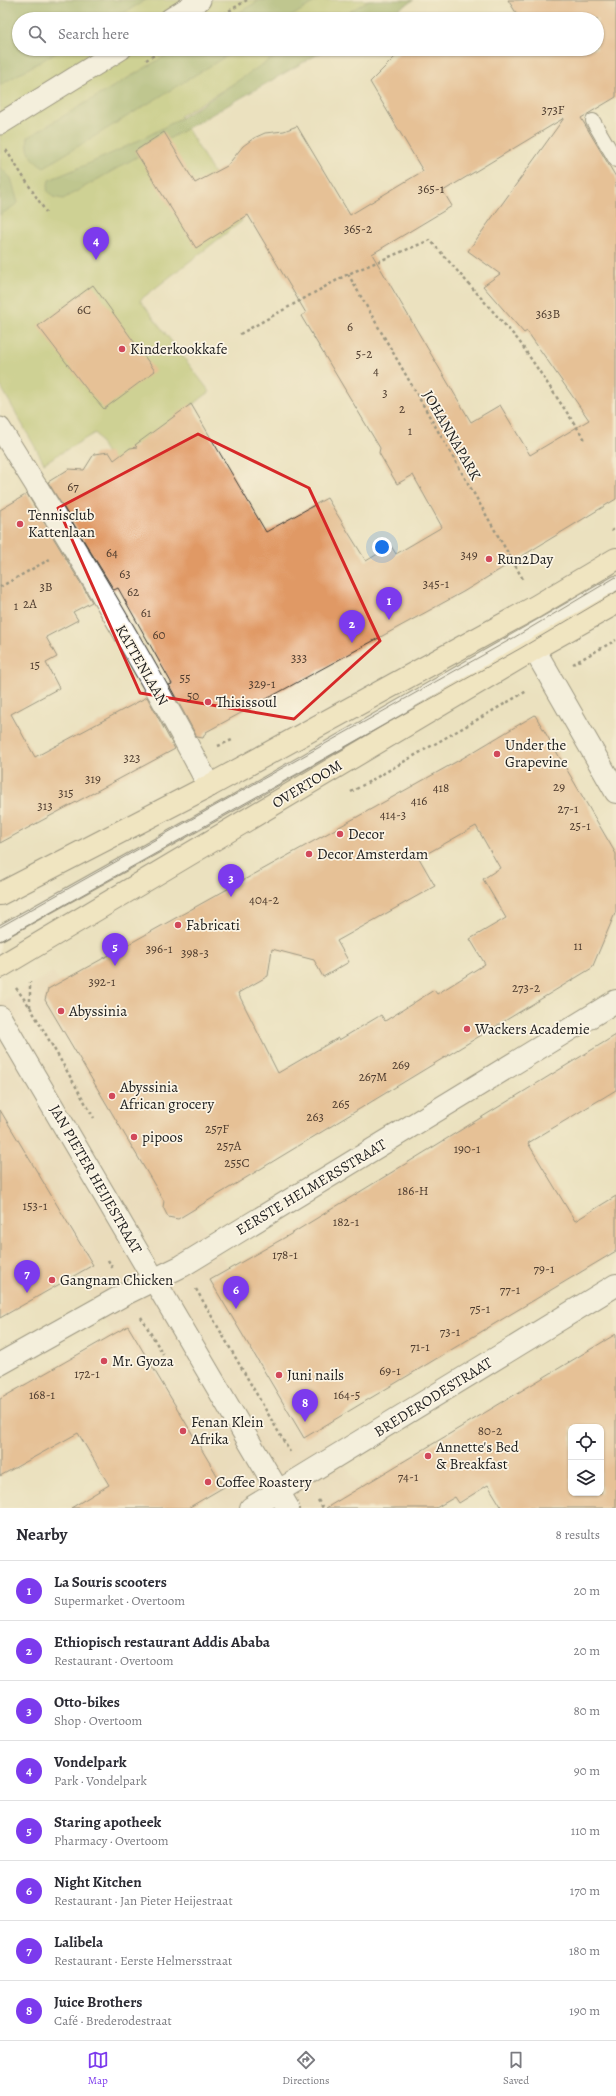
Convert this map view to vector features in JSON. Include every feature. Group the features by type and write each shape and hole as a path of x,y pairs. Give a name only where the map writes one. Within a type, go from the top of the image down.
{"main road":[{"path":"0,894 209,786 535,607 616,559"},
{"name":"OVERTOOM","path":"0,967 534,649 616,603"}],"street":[{"path":"181,12 200,0"},
{"path":"0,124 110,56"},
{"name":"KATTENLAAN","path":"0,428 73,546 187,742 209,786"},
{"path":"534,649 616,792"},
{"name":"EERSTE HELMERSSTRAAT","path":"0,1364 155,1279 182,1266 616,1001"},
{"name":"JAN PIETER HEIJESTRAAT","path":"0,1017 155,1279 283,1500"},
{"name":"BREDERODESTRAAT","path":"251,1508 283,1500 616,1285"}],"lane":[{"path":"593,120 616,160"},
{"name":"OVERTOOM","path":"0,933 233,803 616,583"}],"path":[{"path":"226,12 247,0"},
{"path":"3,146 46,212"},
{"path":"240,334 348,274 430,240 519,341 586,440"},
{"name":"JOHANNAPARK","path":"348,274 525,583 535,607"},
{"path":"0,587 73,546"},
{"path":"30,978 30,1007"}],"highlighted area":[{"path":"198,434 309,488 380,641 294,719 140,693 58,508"}],"shaded area":[{"path":"53,972 371,1508 214,1508 0,1142 0,1003"}],"green space":[{"path":"0,0 374,0 353,12 12,12 12,56 279,56 180,116 242,221 140,300 210,392 112,462 95,433 44,463 0,385"},
{"path":"0,0 146,0 125,12 12,12 12,56 50,56 0,85"},
{"path":"260,0 318,0 298,12 240,12"},
{"path":"369,0 414,0 393,12 349,12"},
{"path":"165,56 226,56 44,167 30,155 28,137"},
{"path":"276,56 315,56 63,199 53,197 47,190 49,180 115,152 163,128 193,111"},
{"path":"0,167 11,178 18,203 0,215"}],"building":[{"path":"508,0 616,0 616,97 581,118 616,177 616,499 463,592 206,732 203,738 197,737 169,685 172,684 118,588 114,590 48,482 69,469 84,470 94,454 109,452 114,460 130,448 137,447 135,445 191,404 266,532 327,498 366,561 391,546 396,554 442,527 413,475 397,484 379,453 380,448 301,316 306,313 248,215 196,248 135,151 164,132 195,183 227,166 243,146 254,138 265,133 284,131 297,126 350,215 423,171 370,82 396,56 604,56 604,12 516,12","holes":["564,118 468,251 500,274 483,286 524,333 527,331 589,420 530,455 500,405 471,422 372,254 452,206 443,191"]},
{"path":"93,285 155,371 104,409 88,391 38,326"},
{"path":"27,494 92,602 73,612 78,620 46,637 57,657 46,663 59,688 11,714 35,757 147,697 175,749 0,843 0,510"},
{"path":"535,715 616,854 616,911 592,968 178,1219 168,1217 163,1207 164,1201 45,1000 48,989 463,758","holes":["476,826 500,868 483,879 506,918 470,939 485,964 437,994 434,990 385,1021 381,1015 278,1073 238,993 268,976 272,949 314,960 323,977 349,962 337,941 435,886 419,858"]},
{"path":"616,1035 616,1090 528,1143 575,1221 616,1196 616,1251 304,1438 210,1280 291,1234"},
{"path":"0,1110 93,1265 0,1318"},
{"path":"128,1326 224,1487 188,1508 71,1508 109,1485 78,1433 0,1476 0,1399"},
{"path":"616,1334 616,1508 502,1508 488,1485 459,1503 455,1497 436,1508 326,1508"}],"tram line":[{"path":"0,927 515,637 616,577"},
{"path":"0,941 521,648 616,592"}],"place":[{"name":"Vondelpark","path":"96,260"},
{"name":"Kinderkookkafe","path":"122,349"},
{"name":"Tennisclub Kattenlaan","path":"20,524"},
{"name":"Run2Day","path":"489,559"},
{"name":"La Souris scooters","path":"389,620"},
{"name":"Ethiopisch restaurant Addis Ababa","path":"352,643"},
{"name":"Thisissoul","path":"208,702"},
{"name":"Under the Grapevine","path":"497,754"},
{"name":"Decor","path":"340,834"},
{"name":"Decor Amsterdam","path":"309,854"},
{"name":"Otto-bikes","path":"231,897"},
{"name":"Fabricati","path":"178,925"},
{"name":"Staring apotheek","path":"115,966"},
{"name":"Abyssinia","path":"61,1011"},
{"name":"Wackers Academie","path":"467,1029"},
{"name":"Abyssinia African grocery","path":"112,1096"},
{"name":"pipoos","path":"134,1137"},
{"name":"Gangnam Chicken","path":"52,1280"},
{"name":"Lalibela","path":"27,1293"},
{"name":"Night Kitchen","path":"236,1309"},
{"name":"Mr. Gyoza","path":"104,1361"},
{"name":"Juni nails","path":"279,1375"},
{"name":"Juice Brothers","path":"305,1422"},
{"name":"Fenan Klein Afrika","path":"183,1431"},
{"name":"Annette's Bed & Breakfast","path":"428,1456"},
{"name":"Coffee Roastery","path":"208,1482"}]}
